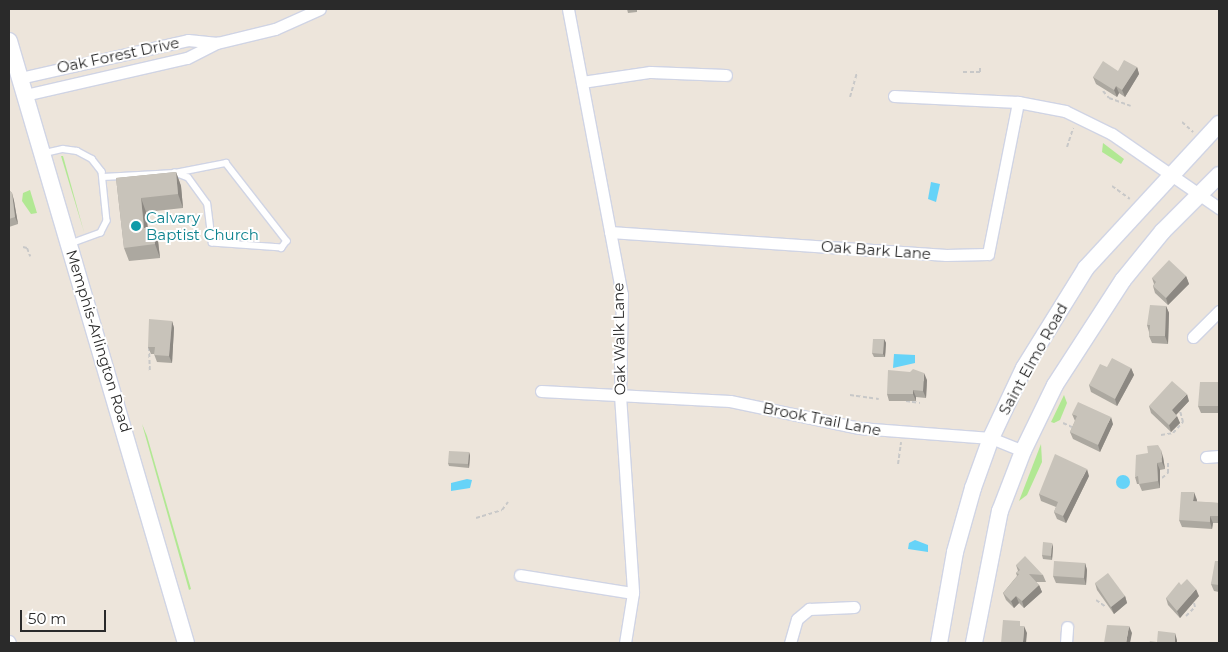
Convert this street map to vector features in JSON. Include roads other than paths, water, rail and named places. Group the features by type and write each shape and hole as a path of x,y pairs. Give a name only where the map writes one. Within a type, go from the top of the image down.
{"main road":[{"name":"Memphis-Arlington Road","path":"9,40 186,643"},
{"name":"Saint Elmo Road","path":"939,643 954,552 991,438 1029,360 1086,268 1171,173 1219,124"},
{"path":"974,643 1000,511 1023,451 1065,369 1123,280 1163,231 1219,175"}],"street":[{"name":"Oak Forest Drive","path":"25,95 187,58 217,43 274,29 320,9"},
{"name":"Oak Walk Lane","path":"568,9 622,294 620,395 633,593 625,643"},
{"name":"Oak Forest Drive","path":"20,78 188,40 217,43"},
{"path":"582,82 650,72 726,75"},
{"path":"894,96 1018,102 1066,111 1095,124 1171,173 1219,208"},
{"name":"Oak Bark Lane","path":"610,232 946,255 988,254 1018,102"},
{"path":"1193,337 1219,311"},
{"name":"Brook Trail Lane","path":"541,391 730,401 859,428 991,438 1023,451"},
{"path":"1206,457 1219,456"},
{"path":"520,575 633,593"},
{"path":"790,643 797,619 809,608 854,607"},
{"path":"1066,643 1067,627"}],"lane":[{"path":"43,154 63,148 77,151 92,159 103,177 107,221 101,233 70,244"},
{"path":"103,177 175,173 226,163 287,241 282,248 216,246 212,243 207,204 188,178 175,173"}],"water":[{"path":"931,182 940,184 936,202 928,199"},
{"path":"894,354 915,355 915,363 893,368"},
{"path":"1120,475 1126,475 1130,482 1126,489 1120,489 1116,485 1116,479"},
{"path":"467,479 472,480 470,488 451,491 451,483"},
{"path":"915,540 928,545 928,552 908,549 909,543"}],"place":[{"name":"Calvary Baptist Church","path":"136,226"}]}
